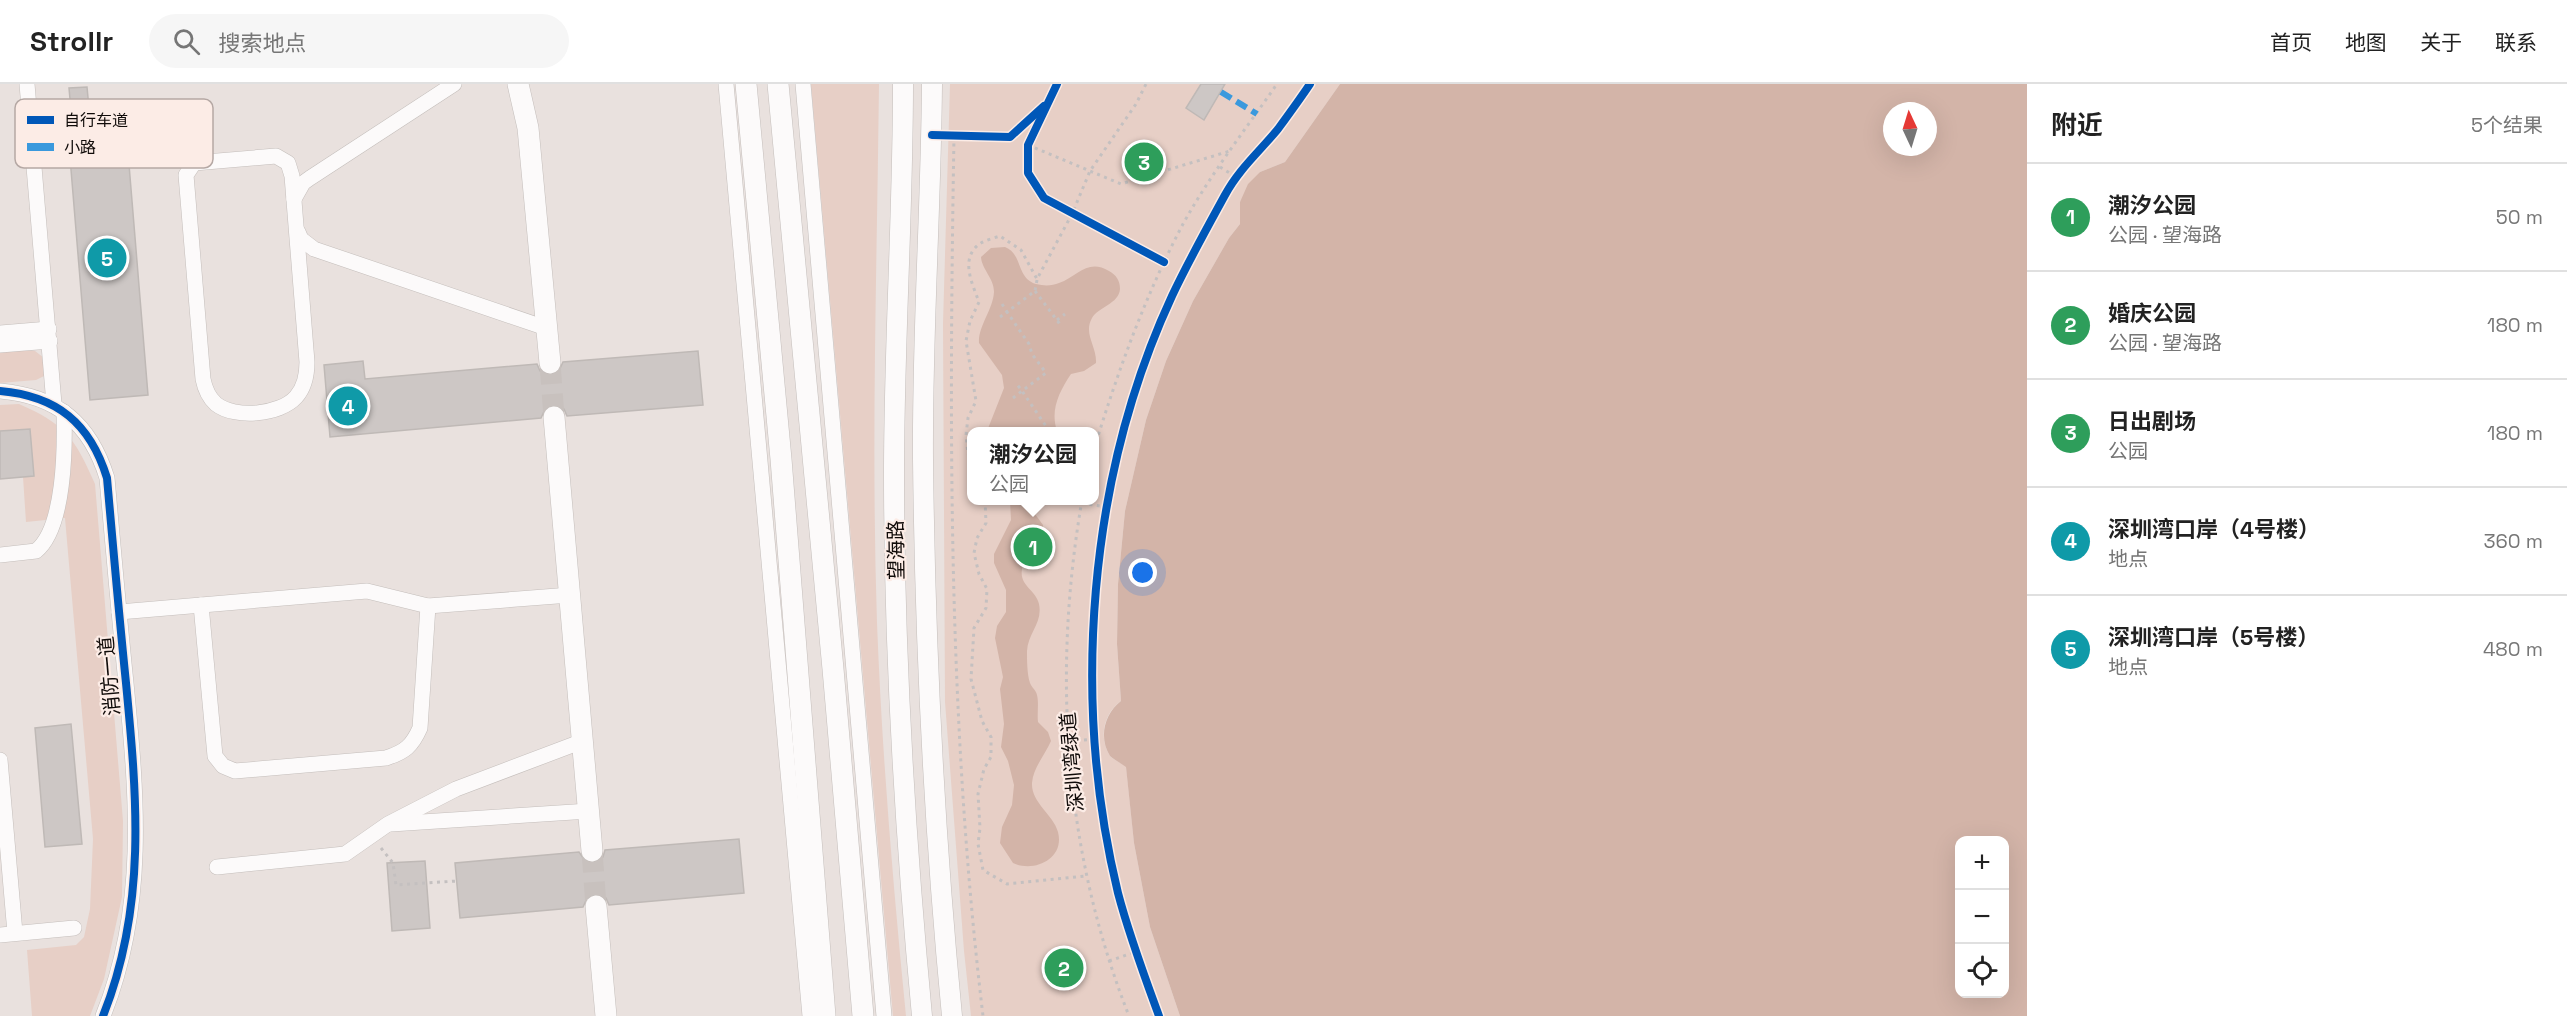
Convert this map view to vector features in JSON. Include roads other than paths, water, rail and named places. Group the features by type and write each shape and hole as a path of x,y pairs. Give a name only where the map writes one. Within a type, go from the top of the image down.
{"highway":[{"path":"518,84 528,128 550,363"},
{"path":"746,84 782,471 825,1016"},
{"path":"778,84 863,1016"},
{"path":"554,417 592,851"},
{"path":"596,906 606,1016"}],"main road":[{"name":"望海路","path":"903,84 896,330 896,594 903,770 922,1016"},
{"name":"望海路","path":"932,84 923,459 930,708 940,885 952,1016"}],"street":[{"path":"27,84 28,99"},
{"path":"294,199 303,183 454,84"},
{"path":"726,84 810,1016"},
{"path":"803,84 884,1016"},
{"path":"191,168 186,175 203,379 209,397 214,403 228,411 256,412 278,408 296,398 305,381 307,362 291,170 283,158 276,156 213,161"},
{"path":"0,555 36,550 47,537 62,482 65,449 49,335 34,168"},
{"path":"296,229 301,239 314,249 546,328"},
{"path":"0,333 49,335"},
{"path":"0,345 49,335"},
{"name":"消防一道","path":"0,391 19,393 59,408 90,440 100,458 106,478 133,759 137,839 134,890 125,942 113,991 103,1016"},
{"path":"119,612 367,591 428,606 570,595"},
{"path":"201,605 215,756 222,766 236,771 386,759 403,753 412,745 420,728 428,606"},
{"path":"217,867 345,854 388,824 456,789 583,741"},
{"path":"0,760 7,934 74,928"},
{"path":"388,824 589,810"}],"tunnel":[{"path":"550,363 554,417"},
{"path":"592,851 596,906"}],"place":[{"name":"日出剧场","path":"1144,162"},
{"name":"深圳湾口岸（5号楼）","path":"107,258"},
{"name":"深圳湾口岸（4号楼）","path":"348,406"},
{"name":"潮汐公园","path":"1033,547"},
{"name":"婚庆公园","path":"1064,968"}]}
